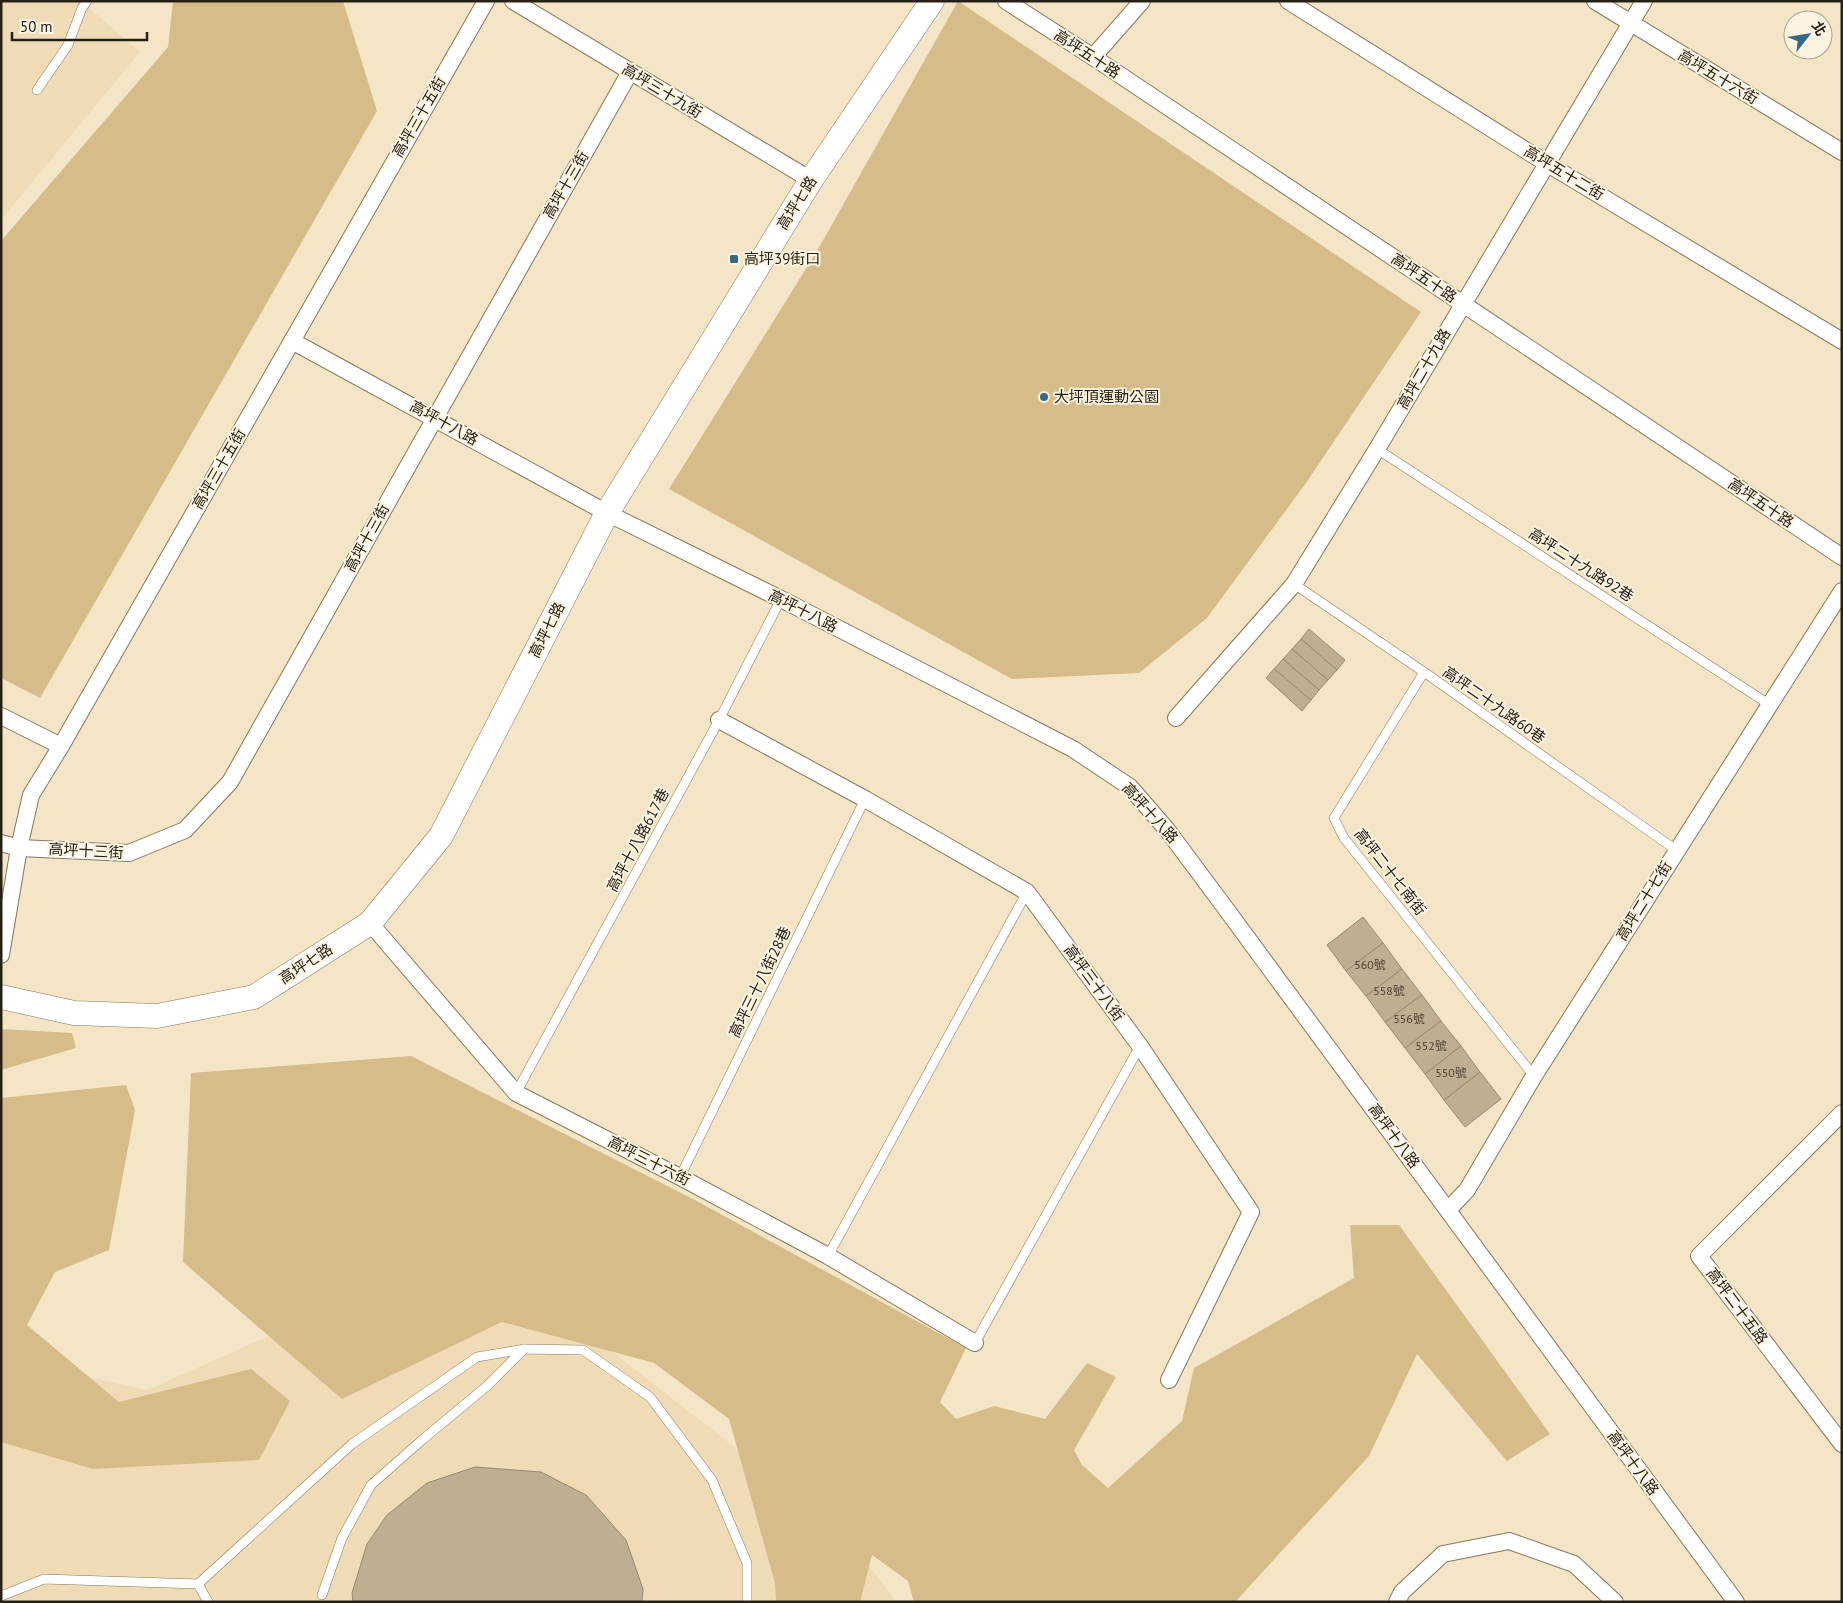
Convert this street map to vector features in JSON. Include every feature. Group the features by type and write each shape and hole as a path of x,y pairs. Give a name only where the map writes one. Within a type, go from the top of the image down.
{"street":[{"name":"高坪三十五街","path":"1,955 19,848 31,795 61,746 486,1"},
{"name":"高坪三十九街","path":"513,1 811,180"},
{"name":"高坪七路","path":"1,997 74,1013 158,1016 254,997 370,923 441,836 607,513 811,180 932,1"},
{"name":"高坪五十路","path":"1006,1 1093,57 1842,557"},
{"path":"1093,57 1142,1"},
{"name":"高坪五十二街","path":"1288,1 1546,163 1842,341"},
{"name":"高坪五十六街","path":"1595,1 1842,152"},
{"name":"高坪二十九路","path":"1176,718 1294,584 1377,449 1644,1"},
{"name":"高坪十三街","path":"1,843 19,848 129,853 185,830 230,782 630,72"},
{"name":"高坪十八路","path":"292,341 607,513 781,599 1073,749 1130,787 1174,838 1736,1602"},
{"name":"高坪二十七街","path":"1448,1210 1467,1190 1534,1076 1842,591"},
{"path":"1,716 61,746"},
{"name":"高坪三十八街","path":"719,720 865,799 1027,892 1140,1046 1251,1212 1169,1380"},
{"name":"高坪三十六街","path":"370,923 516,1093 828,1256 974,1343"},
{"name":"高坪二十五路","path":"1842,1114 1699,1256 1842,1444"},
{"path":"1397,1602 1402,1592 1443,1554 1509,1541 1574,1564 1615,1602"}],"lane":[{"path":"37,90 68,45 82,8 87,1"},
{"name":"高坪二十九路92巷","path":"1377,449 1770,705"},
{"name":"高坪二十九路60巷","path":"1294,584 1424,672 1676,850"},
{"name":"高坪十八路617巷","path":"516,1093 719,720 781,599"},
{"name":"高坪二十七南街","path":"1424,672 1334,818 1344,838 1534,1076"},
{"name":"高坪三十八街28巷","path":"680,1177 865,799"},
{"path":"828,1256 1027,892"},
{"path":"974,1343 1140,1046"},
{"path":"322,1595 342,1538 371,1485 487,1386 525,1349"},
{"path":"1,1596 44,1579 198,1584 352,1444 477,1357 525,1349 583,1350 650,1398 712,1480 746,1563 747,1602"},
{"path":"198,1584 208,1602"}],"shaded area":[{"path":"1,1 81,1 140,52 1,220"},
{"path":"173,1 343,1 377,111 40,698 1,678 1,241 168,47"},
{"name":"大坪頂運動公園","path":"958,1 1421,312 1306,483 1207,618 1139,673 1012,679 669,489 817,251"},
{"path":"1,1029 72,1033 76,1048 1,1070"},
{"path":"411,1056 693,1199 966,1348 940,1402 956,1419 994,1406 1045,1419 1087,1363 1116,1377 1074,1450 1082,1465 1108,1488 1182,1421 1194,1368 1354,1278 1350,1225 1399,1225 1550,1434 1507,1461 1417,1354 1369,1456 1235,1602 914,1602 908,1581 872,1555 860,1602 776,1602 775,1583 729,1419 654,1363 502,1322 342,1399 183,1262 191,1073"},
{"path":"126,1085 135,1110 109,1250 55,1272 27,1325 119,1402 251,1369 290,1401 259,1460 93,1469 1,1442 1,1098"},
{"path":"475,1245 839,1528 897,1602 1,1602 1,1358 147,1390"}],"building":[{"path":"1309,629 1345,660 1337,670 1301,639"},
{"path":"1301,639 1337,670 1328,680 1292,649"},
{"path":"1292,649 1328,680 1319,690 1283,659"},
{"path":"1283,659 1319,690 1311,700 1274,669"},
{"path":"1274,669 1311,700 1302,711 1266,678"},
{"path":"1363,917 1383,943 1346,971 1327,945"},
{"path":"1383,943 1402,969 1366,996 1346,971"},
{"path":"1402,969 1422,995 1385,1022 1366,996"},
{"path":"1422,995 1441,1021 1405,1048 1385,1022"},
{"path":"1441,1021 1461,1046 1425,1074 1405,1048"},
{"path":"1461,1046 1480,1072 1444,1100 1425,1074"},
{"path":"1480,1072 1501,1099 1465,1127 1444,1100"},
{"path":"475,1467 541,1472 586,1495 626,1540 643,1589 642,1602 353,1602 352,1593 367,1544 387,1515 427,1483"}],"place":[{"name":"高坪39街口","path":"734,259"},
{"name":"大坪頂運動公園","path":"1044,397"}]}
